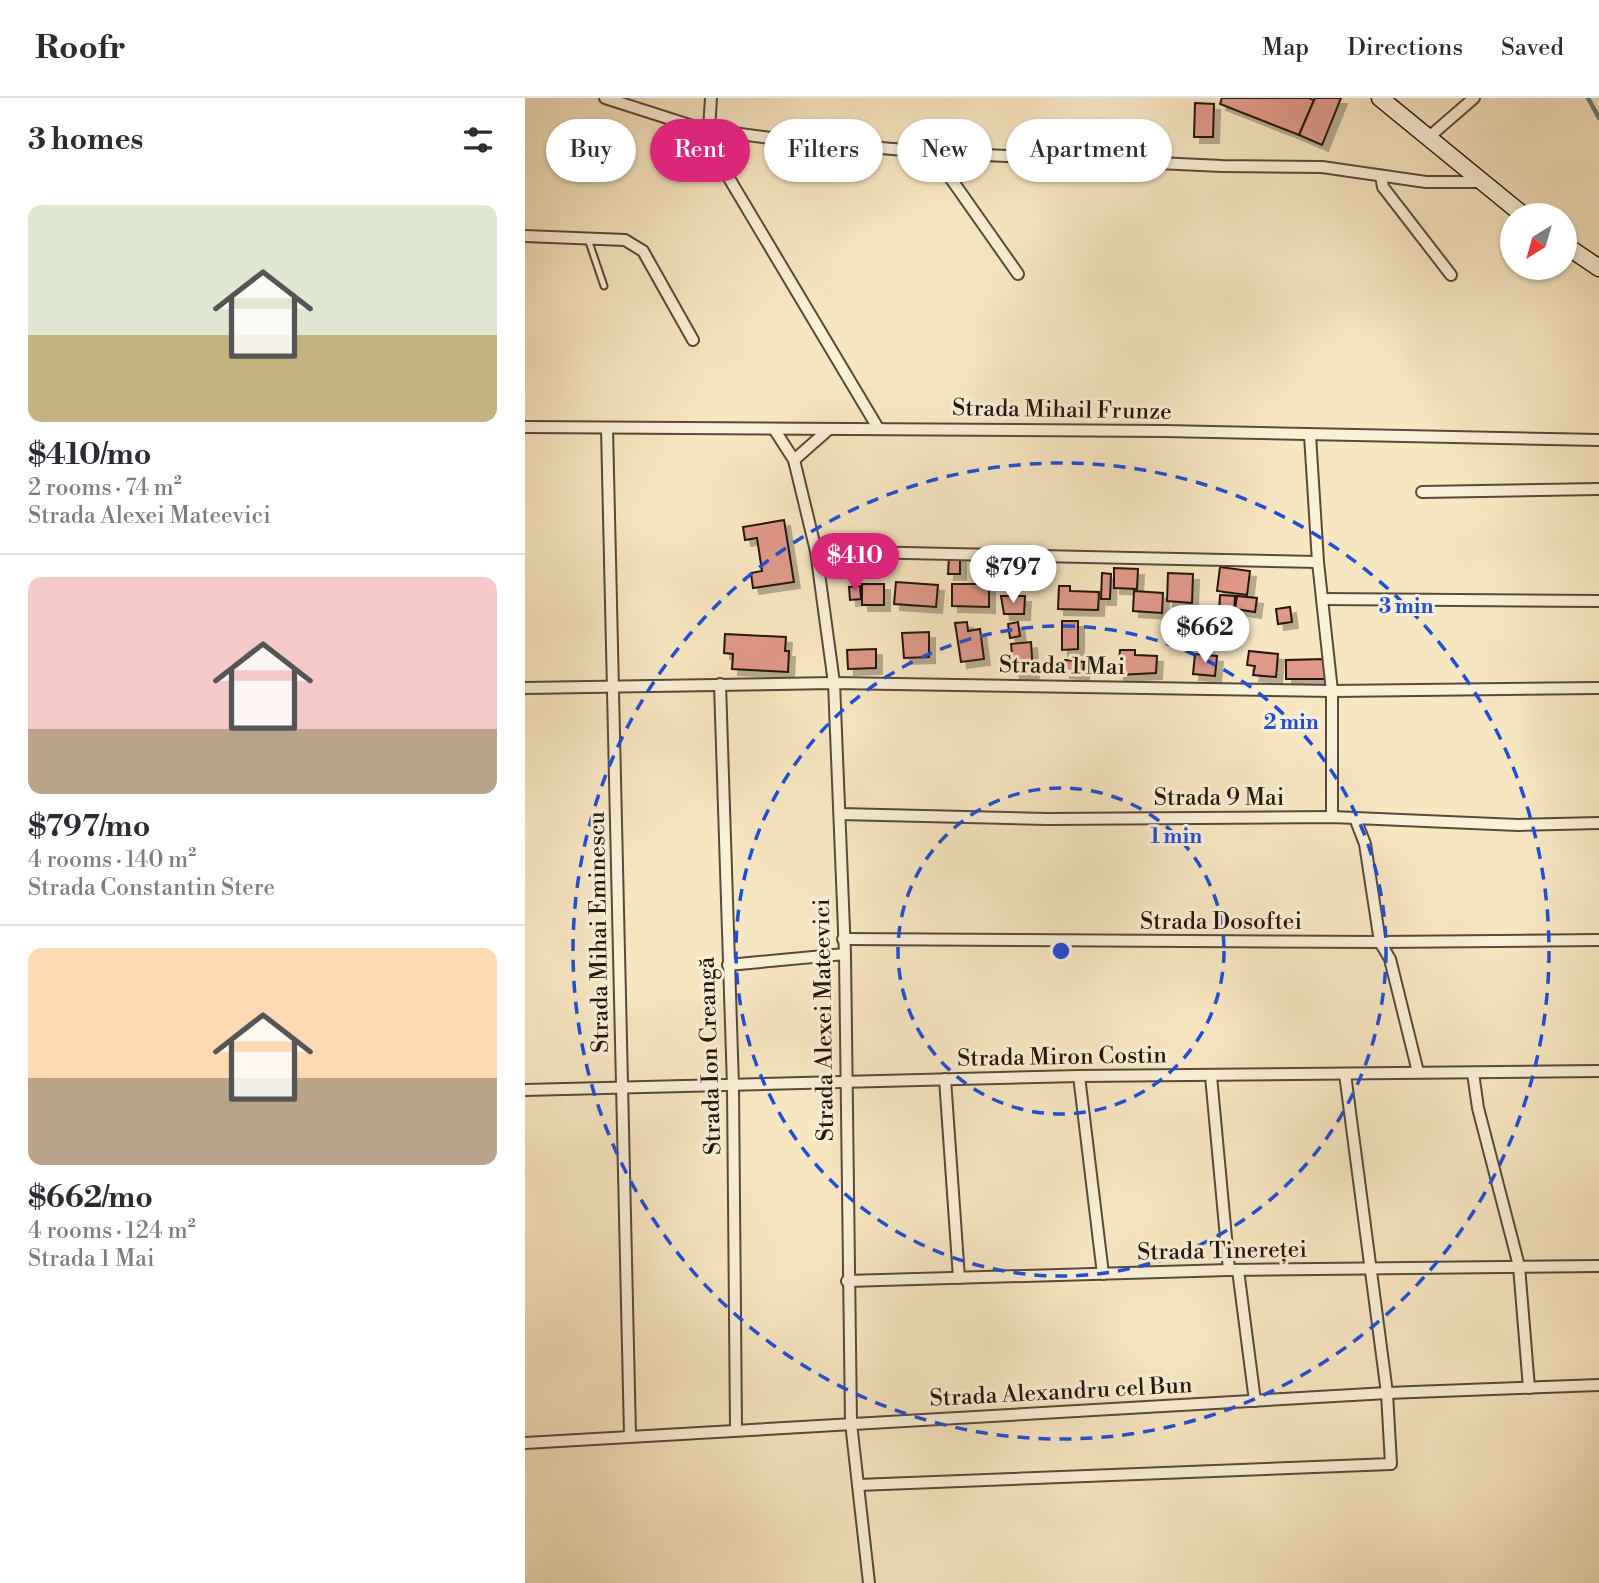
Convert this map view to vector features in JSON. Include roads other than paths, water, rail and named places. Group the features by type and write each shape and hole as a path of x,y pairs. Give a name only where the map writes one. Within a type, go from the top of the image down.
{"street":[{"path":"605,98 673,119"},
{"path":"708,119 711,98"},
{"path":"1380,98 1507,203"},
{"path":"1429,137 1474,98"},
{"path":"750,134 897,149"},
{"path":"992,155 1223,166 1322,167 1426,182 1480,182"},
{"path":"1381,176 1383,187 1451,275"},
{"path":"731,182 878,428"},
{"path":"953,182 1018,274"},
{"path":"525,236 625,240 642,251 693,340"},
{"path":"1577,253 1599,268"},
{"name":"Strada Mihail Frunze","path":"525,427 828,430 878,428 1599,440"},
{"name":"Strada Mihai Eminescu","path":"607,428 630,1435"},
{"name":"Strada Alexei Mateevici","path":"774,429 794,460 816,551 834,683 845,954 847,1281 851,1423 869,1583"},
{"path":"794,460 828,430"},
{"path":"1310,435 1318,562 1332,691 1332,817"},
{"path":"1422,492 1599,489"},
{"path":"816,551 1318,562"},
{"path":"1322,599 1599,601"},
{"name":"Strada 1 Mai","path":"525,688 834,683 1332,691 1599,688"},
{"name":"Strada Ion Creangă","path":"720,684 733,1086 736,1428"},
{"name":"Strada 9 Mai","path":"840,814 1047,819 1332,817 1518,825 1599,823"},
{"path":"1355,818 1365,844 1380,942 1390,959 1417,1072"},
{"name":"Strada Dosoftei","path":"843,939 1380,942 1599,940"},
{"path":"728,965 810,954 845,954"},
{"name":"Strada Miron Costin","path":"525,1090 622,1086 846,1084 1079,1076 1599,1071"},
{"path":"1473,1073 1486,1142 1519,1266 1529,1388"},
{"path":"858,1485 1391,1464 1387,1393 1345,1074"},
{"path":"1079,1076 1103,1274"},
{"path":"1211,1076 1234,1270 1255,1401"},
{"path":"945,1079 959,1278"},
{"name":"Strada Tinereței","path":"847,1281 1234,1270 1599,1266"},
{"name":"Strada Alexandru cel Bun","path":"525,1443 736,1428 1387,1393 1599,1385"}],"lane":[{"path":"588,239 604,286"}],"waterway":[{"path":"1588,98 1599,118"}]}
